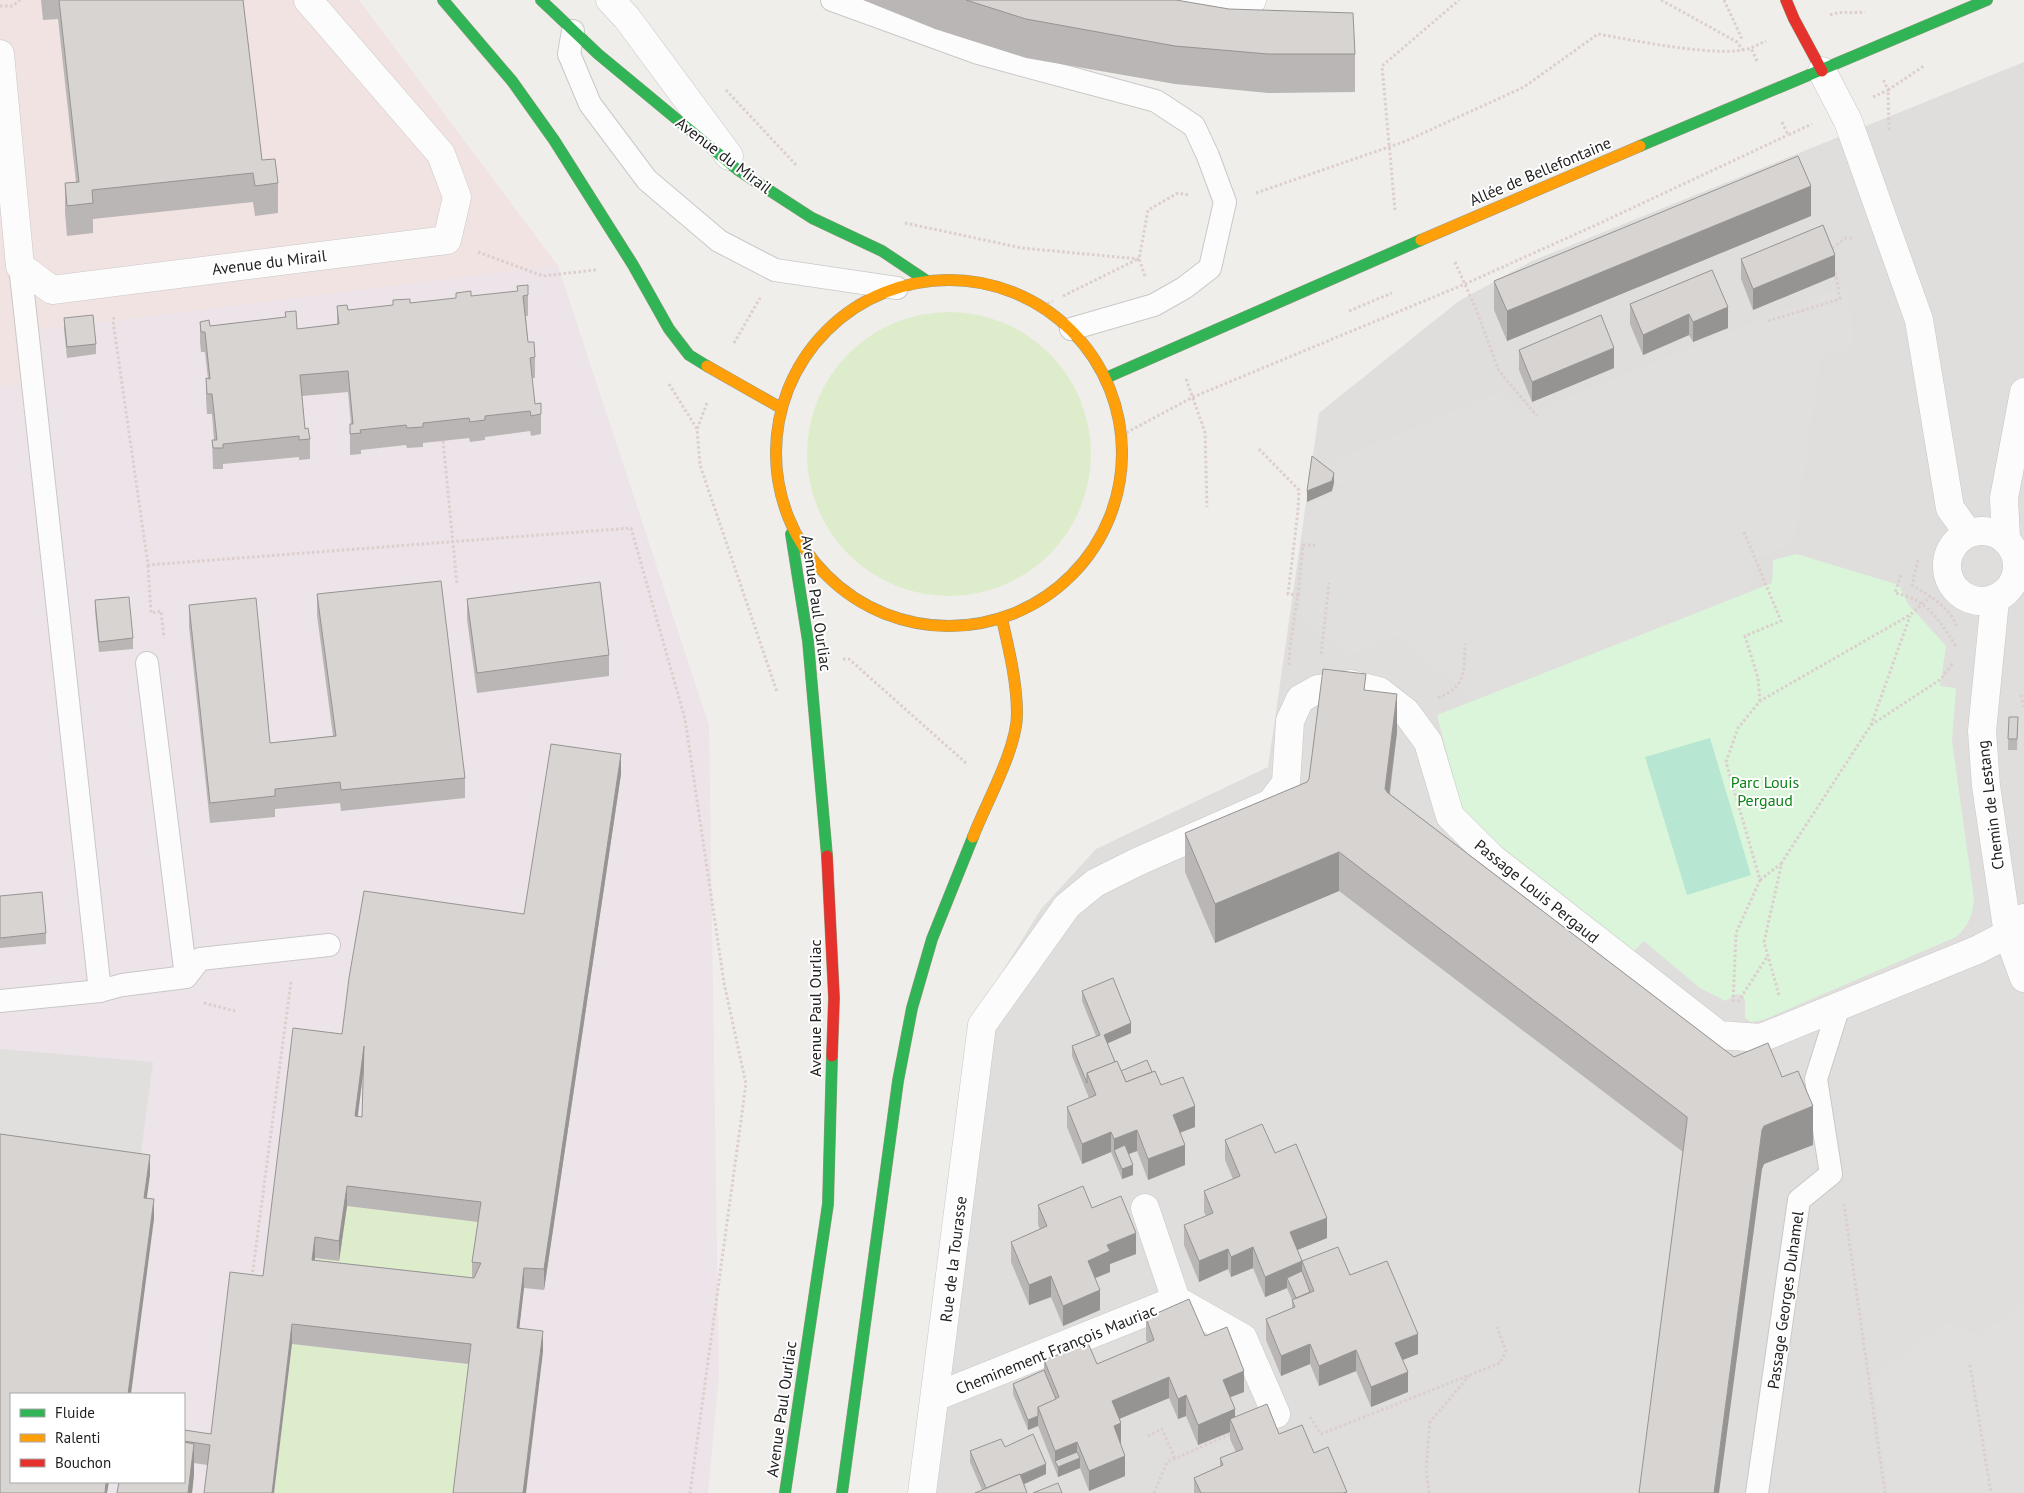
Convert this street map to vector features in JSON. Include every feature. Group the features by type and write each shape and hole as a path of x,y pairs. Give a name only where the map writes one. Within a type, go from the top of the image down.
{"main road":[{"path":"443,0 512,81 554,140 612,230 669,329 689,355 781,408"},
{"name":"Avenue du Mirail","path":"541,0 573,31 738,170 812,218 882,252 927,281"},
{"path":"1786,0 1822,71"},
{"name":"Allée de Bellefontaine","path":"1108,377 1686,126 1822,71 1987,0"},
{"path":"967,280 1006,289 1043,306 1072,329 1108,377 1122,435 1122,474 1113,511 1096,546 1070,577 1038,602 1002,619 963,626 923,625 886,615 852,598 825,576 806,552 789,523 776,476 781,408 796,369 820,337 842,316 868,300 896,288 927,281 967,280"},
{"name":"Avenue Paul Ourliac","path":"785,1493 828,1204 834,998 830,887 816,722 808,642 789,523"},
{"path":"842,1493 898,1081 912,1008 932,939 1012,744 1017,715 1013,669 1002,619"}],"street":[{"path":"308,0 441,154 457,197 447,240"},
{"path":"610,0 627,18 738,170"},
{"path":"1127,0 1201,11 1252,0"},
{"path":"0,54 20,266"},
{"path":"1822,71 1848,121 1919,320 1950,508 1968,533"},
{"name":"Avenue du Mirail","path":"20,266 52,290 447,240"},
{"path":"2016,554 1995,533 1982,530 1968,533 1959,539 1948,556 1949,579 1957,591 1968,598 1981,602 1995,600 2005,594 2013,585 2017,574 2016,554 2004,498 2024,392"},
{"name":"Chemin de Lestang","path":"1995,600 1982,731 1986,786 2016,926 2024,978"},
{"name":"Passage Louis Pergaud","path":"982,1025 1067,906 1095,883 1137,862 1271,803 1286,783 1290,721 1300,698 1318,689 1350,684 1379,691 1406,712 1428,742 1450,816 1492,858 1719,1035 1732,1023 1761,1038 1977,950 2016,926"},
{"name":"Rue de la Tourasse","path":"922,1493 936,1397 982,1025"},
{"name":"Cheminement François Mauriac","path":"1145,1208 1176,1300 1243,1338 1276,1414"},
{"name":"Cheminement François Mauriac","path":"936,1397 1176,1300"}],"lane":[{"path":"832,0 978,53 1156,101 1194,126 1208,156 1225,202 1210,268 1184,288 1154,305 1072,329"},
{"path":"573,31 570,54 590,104 647,180 719,242 776,270 896,288"},
{"path":"20,266 100,991"},
{"path":"147,663 186,977"},
{"path":"0,1001 100,991 122,985 186,977 200,958 328,944"},
{"path":"1831,1174 1816,1079 1840,1006"},
{"name":"Passage Georges Duhamel","path":"1757,1493 1799,1200 1831,1174"}],"path":[{"path":"0,6 12,6 20,0"},
{"path":"1395,210 1382,66 1459,0"},
{"path":"1661,0 1737,42 1743,51"},
{"path":"1724,0 1742,40"},
{"path":"1139,259 1148,210 1178,193 1225,202 1282,185 1388,147 1524,86 1598,34 1716,51 1743,51 1751,48"},
{"path":"720,85 800,169"},
{"path":"1122,435 1193,397 1465,284 1788,135"},
{"path":"896,221 1022,248 1139,259"},
{"path":"1833,258 1831,249 1846,238"},
{"path":"447,240 543,276 595,270"},
{"path":"1043,306 1139,259"},
{"path":"1454,261 1489,340 1499,371 1537,416"},
{"path":"1768,321 1840,299 1834,266"},
{"path":"776,270 718,372 697,429 700,465 770,676 778,694"},
{"path":"122,281 113,321 148,565 631,528 685,719 724,983 746,1084 690,1493"},
{"path":"1193,397 1205,432 1207,507"},
{"path":"443,441 457,584"},
{"path":"1259,449 1299,490 1288,594 1298,595"},
{"path":"1744,532 1780,621 1745,636 1758,678 1760,701"},
{"path":"1316,545 1303,545 1289,666 1304,674 1318,689"},
{"path":"1918,560 1912,585 1931,596 1953,617 1959,631"},
{"path":"1901,576 1895,593 1911,596 1922,604 1942,624 1961,653"},
{"path":"1320,660 1329,584"},
{"path":"1760,880 1726,762 1738,728 1760,701 1910,615 1931,596"},
{"path":"1732,1023 1736,933 1760,880 1782,862 1871,726 1910,615"},
{"path":"1449,694 1463,677 1465,644"},
{"path":"835,659 849,659 971,768"},
{"path":"1871,726 1941,679 1956,659"},
{"path":"1782,862 1764,942 1788,1027"},
{"path":"258,1280 252,1279 295,948"},
{"path":"1732,1023 1768,956"},
{"path":"1831,1174 1844,1200 1885,1493"},
{"path":"1154,1493 1167,1462 1276,1414 1305,1409 1321,1434 1500,1363 1506,1350 1498,1326"},
{"path":"1970,1365 1991,1493"},
{"path":"1429,1493 1426,1470 1430,1422 1470,1375"},
{"path":"1148,1436 1162,1429 1175,1459"}],"shaded area":[{"path":"0,0 359,0 558,266 27,332 24,383 0,386"},
{"path":"2024,62 2024,1493 909,1493 976,1014 1041,909 1096,849 1268,767 1319,413 1459,301 1532,261"},
{"path":"558,266 709,725 719,1376 708,1493 0,1493 0,386 24,383 19,332"},
{"path":"1848,284 1854,347 1821,356 1794,544 1754,558 1751,591 1475,700 1396,636 1347,656 1301,617 1305,507 1346,488 1314,469 1499,392 1527,414"},
{"path":"0,1049 153,1062 140,1160 0,1140"},
{"path":"2024,1301 2024,1493 1889,1493 1873,1377 1947,1322 1979,1336"}],"green space":[{"path":"949,312 990,318 1016,329 1039,344 1059,364 1074,387 1085,413 1091,454 1085,495 1074,521 1059,544 1039,564 1016,579 990,590 949,596 908,590 882,579 859,564 839,544 824,521 813,495 807,454 813,413 824,387 839,364 859,344 882,329 908,318"},
{"name":"Parc Louis Pergaud","path":"1797,554 1899,585 1908,604 1946,646 1940,686 1956,688 1952,741 1974,899 1971,916 1964,929 1956,937 1763,1020 1751,1022 1745,1018 1743,995 1737,994 1725,1001 1700,988 1644,941 1630,955 1465,822 1437,715 1772,583 1773,560"},
{"path":"1710,738 1751,875 1687,895 1645,757"},
{"path":"347,1206 481,1222 473,1282 312,1280 315,1258 339,1261"},
{"path":"292,1344 471,1365 456,1493 274,1493"}],"building":[{"path":"59,0 243,0 262,160 275,159 278,183 255,186 253,173 92,190 93,203 67,206 65,183 79,182"},
{"path":"966,0 1176,0 1229,9 1353,13 1355,54 1268,54 1175,46 1026,19"},
{"path":"1798,156 1811,186 1507,311 1494,281"},
{"path":"1823,225 1835,255 1753,289 1741,259"},
{"path":"1712,270 1728,307 1693,322 1689,314 1643,335 1630,304"},
{"path":"528,285 528,295 523,296 528,342 534,342 535,357 530,358 535,404 541,403 541,414 531,416 530,411 485,416 485,420 470,422 469,418 423,423 423,427 407,428 406,425 360,430 361,433 350,434 350,424 353,424 348,371 300,375 305,429 308,428 310,439 299,440 299,436 223,444 223,448 213,448 212,440 217,440 212,394 207,394 206,378 210,379 205,332 201,332 200,322 209,320 210,326 286,317 285,312 296,311 297,329 339,324 337,306 347,305 348,310 393,305 393,300 410,299 410,303 456,298 456,293 471,291 471,296 518,291 517,286"},
{"path":"93,315 96,344 67,347 64,318"},
{"path":"1601,315 1614,348 1532,382 1519,350"},
{"path":"1312,456 1334,473 1332,481 1307,491"},
{"path":"441,581 465,778 341,790 340,782 275,789 275,796 210,803 189,605 256,598 270,743 336,736 317,594"},
{"path":"600,582 609,655 477,673 467,599"},
{"path":"129,597 133,638 99,642 95,600"},
{"path":"1323,669 1366,674 1364,690 1397,694 1385,789 1388,793 1734,1057 1768,1043 1782,1077 1798,1071 1813,1106 1764,1126 1762,1130 1714,1493 1639,1493 1687,1117 1339,852 1215,904 1185,833 1307,782 1309,779"},
{"path":"2009,717 2018,717 2017,739 2008,739"},
{"path":"551,744 621,754 544,1269 524,1268 517,1328 543,1331 523,1493 453,1493 471,1344 292,1324 272,1493 204,1493 210,1445 185,1441 185,1430 211,1434 230,1272 263,1276 293,1028 342,1034 349,978 364,891 524,914","holes":["364,1046 362,1117 355,1116","347,1186 481,1202 472,1262 481,1263 474,1278 312,1260 315,1237 339,1241"]},
{"path":"42,892 46,933 0,938 0,896"},
{"path":"1113,978 1131,1023 1104,1035 1115,1062 1087,1073 1087,1083 1072,1046 1100,1035 1082,991"},
{"path":"1147,1060 1152,1072 1126,1082 1121,1071"},
{"path":"1117,1061 1126,1082 1155,1071 1161,1085 1183,1077 1195,1106 1173,1115 1185,1145 1148,1159 1137,1130 1114,1139 1111,1132 1082,1144 1067,1107 1096,1095 1087,1073"},
{"path":"1262,1124 1275,1153 1296,1144 1327,1218 1290,1232 1302,1261 1265,1277 1253,1247 1231,1257 1228,1249 1199,1261 1184,1225 1213,1213 1204,1191 1240,1176 1225,1140"},
{"path":"0,1134 150,1155 144,1198 154,1199 128,1393 10,1393 10,1483 106,1483 105,1493 0,1493"},
{"path":"1125,1145 1133,1165 1122,1169 1114,1150"},
{"path":"1083,1186 1092,1208 1121,1196 1136,1233 1107,1245 1110,1251 1088,1261 1100,1290 1063,1306 1051,1276 1029,1285 1011,1242 1047,1226 1038,1205"},
{"path":"1338,1247 1350,1275 1387,1261 1418,1334 1395,1343 1408,1372 1371,1387 1356,1350 1319,1366 1310,1344 1281,1356 1266,1319 1295,1307 1292,1300 1314,1291 1302,1261"},
{"path":"1302,1271 1310,1292 1296,1298 1287,1278"},
{"path":"1189,1299 1205,1336 1227,1327 1244,1371 1223,1380 1235,1409 1198,1425 1186,1395 1178,1399 1169,1377 1112,1401 1121,1423 1114,1426 1125,1456 1089,1471 1077,1442 1055,1451 1038,1407 1059,1397 1044,1360 1088,1343 1097,1364 1154,1340 1146,1318"},
{"path":"1044,1370 1056,1399 1038,1407 1038,1416 1028,1420 1013,1384"},
{"path":"1267,1404 1279,1434 1302,1425 1314,1453 1328,1447 1347,1492 1201,1493 1194,1478 1223,1465 1220,1458 1243,1449 1230,1419"},
{"path":"1033,1434 1046,1464 986,1488 970,1451 1001,1439 1005,1447"},
{"path":"185,1442 194,1444 188,1493 117,1493 119,1483 185,1483"},
{"path":"1077,1452 1080,1458 1058,1467 1055,1461"},
{"path":"1020,1474 1027,1493 975,1493"},
{"path":"1058,1483 1062,1493 1033,1493"}],"traffic: fast":[{"path":"443,0 512,81 554,140 633,265 669,329 689,355 707,366"},
{"path":"541,0 598,54 738,170 812,218 882,251 927,281"},
{"path":"1640,146 1987,0"},
{"path":"1108,377 1421,240"},
{"path":"791,534 808,641 827,856"},
{"path":"842,1493 898,1081 912,1008 932,939 973,837"},
{"path":"785,1493 828,1204 832,1056"}],"traffic: slow":[{"path":"1421,240 1640,146"},
{"path":"949,280 983,283 999,287 1031,300 1059,319 1083,343 1102,371 1115,403 1119,419 1122,453 1119,487 1115,503 1102,535 1083,563 1059,587 1031,606 999,619 983,623 949,626 915,623 899,619 867,606 839,587 815,563 796,535 783,503 779,487 776,453 779,419 783,403 796,371 815,343 839,319 867,300 899,287 915,283 949,280"},
{"path":"707,366 781,408"},
{"path":"973,837 1007,759 1016,728 1016,690 1002,619"}],"traffic: jam":[{"path":"1786,0 1822,71"},
{"path":"827,856 834,998 832,1056"}]}
